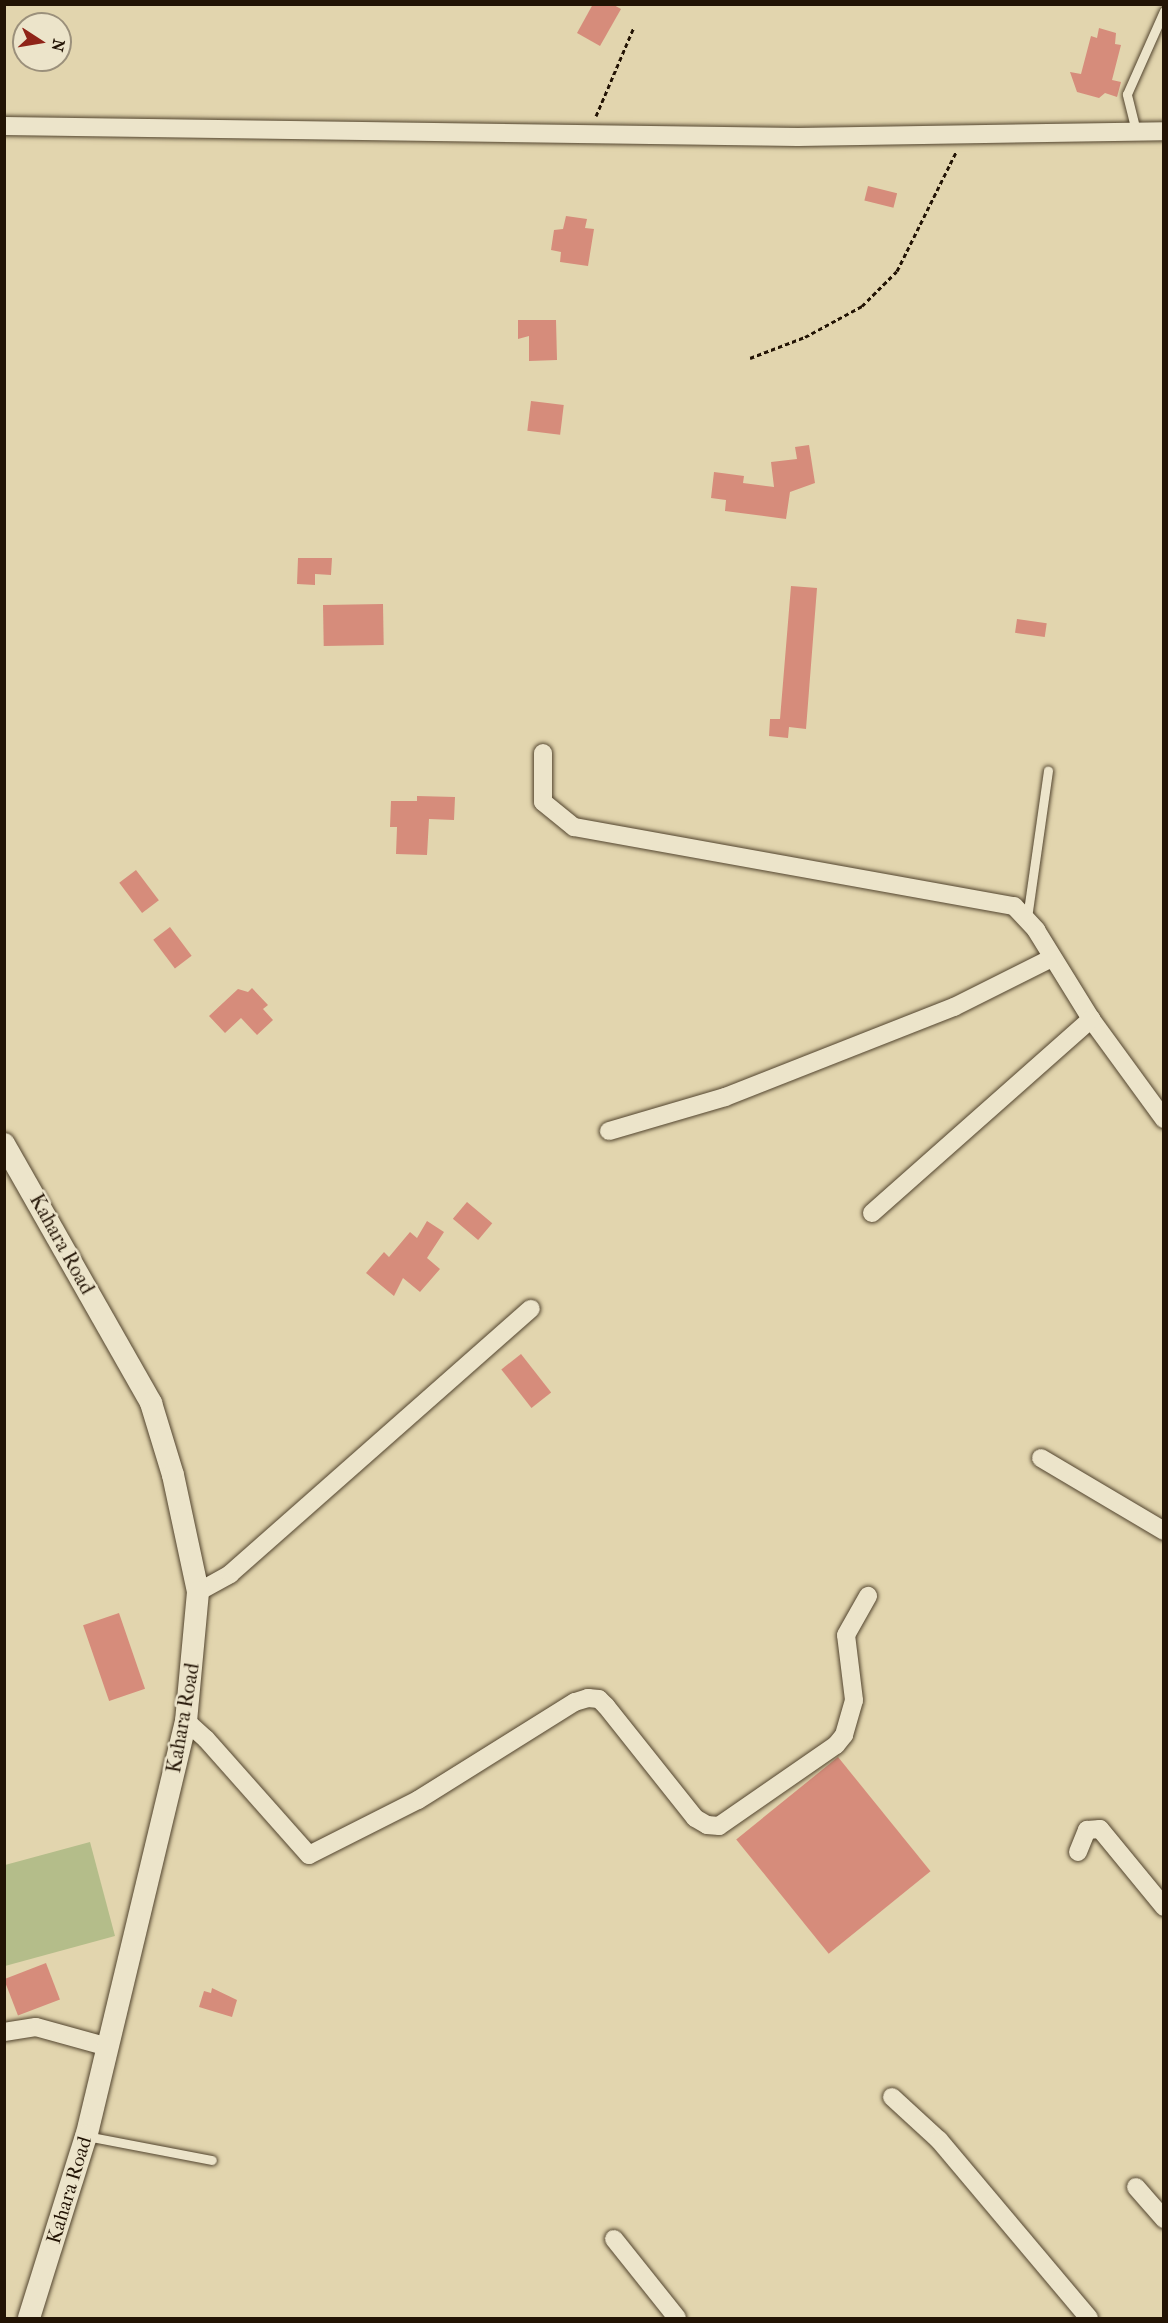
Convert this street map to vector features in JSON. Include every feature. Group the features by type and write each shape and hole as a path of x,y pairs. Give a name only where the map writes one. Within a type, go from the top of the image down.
{"street":[{"path":"4,126 798,137 1164,131"},
{"path":"543,753 543,802 574,827 1006,903 1027,918 1091,1019 1164,1119"},
{"path":"609,1131 725,1097 954,1007 1052,958"},
{"path":"872,1213 1091,1019"},
{"name":"Kahara Road","path":"4,1144 151,1403 173,1475 198,1592 186,1721 86,2136 29,2319"},
{"path":"198,1592 230,1574 531,1309"},
{"path":"1041,1458 1164,1531"},
{"path":"186,1721 206,1739 309,1856 418,1800 575,1702 588,1698 599,1699 695,1818 707,1825 719,1826 836,1745 844,1735 854,1700 846,1635 868,1596"},
{"path":"1078,1852 1087,1830 1100,1829 1164,1907"},
{"path":"4,2032 36,2027 108,2047"},
{"path":"892,2097 939,2140 1089,2319"},
{"path":"1136,2187 1164,2219"},
{"path":"614,2239 677,2319"}],"lane":[{"path":"1136,131 1127,94 1164,11"},
{"path":"1027,918 1048,770"},
{"path":"86,2136 212,2160"}],"path":[{"path":"588,135 634,27"},
{"path":"750,358 805,337 862,306 897,271 964,134"}],"green space":[{"path":"90,1842 115,1936 5,1966 5,1865"}],"building":[{"path":"593,4 612,4 621,9 600,46 577,33"},
{"path":"1099,28 1116,33 1115,44 1121,45 1112,80 1121,82 1117,97 1105,93 1099,98 1077,92 1070,72 1081,74 1091,36 1097,38"},
{"path":"868,186 897,193 893,208 864,201"},
{"path":"566,216 587,219 585,228 594,229 588,266 560,262 561,252 551,250 554,230 563,229"},
{"path":"518,320 556,320 557,360 529,361 529,336 518,339"},
{"path":"531,401 564,405 560,435 527,431"},
{"path":"809,445 815,483 790,492 786,519 725,511 726,500 711,498 714,472 744,476 743,483 774,487 771,462 797,459 795,447"},
{"path":"298,558 332,558 331,575 315,574 315,585 297,584"},
{"path":"791,586 817,588 806,729 789,727 788,738 769,736 770,719 780,719"},
{"path":"383,604 384,645 324,646 323,605"},
{"path":"1017,619 1047,623 1045,637 1015,633"},
{"path":"417,796 455,797 454,820 429,819 427,855 396,854 397,827 390,827 391,801 417,801"},
{"path":"136,870 159,900 142,913 119,883"},
{"path":"170,927 192,956 175,968 153,940"},
{"path":"252,988 268,1005 263,1009 273,1020 257,1035 241,1018 225,1033 209,1016 238,989 248,992"},
{"path":"467,1202 492,1223 478,1240 453,1219"},
{"path":"427,1221 444,1232 427,1258 440,1269 420,1292 403,1278 394,1296 366,1273 384,1252 389,1257 410,1232 417,1238"},
{"path":"521,1354 551,1393 531,1408 501,1369"},
{"path":"119,1613 145,1689 109,1701 83,1625"},
{"path":"838,1757 931,1871 829,1954 736,1839"},
{"path":"46,1963 60,1999 18,2016 4,1979"},
{"path":"212,1988 237,2000 232,2017 199,2007 204,1991 211,1993"}]}
